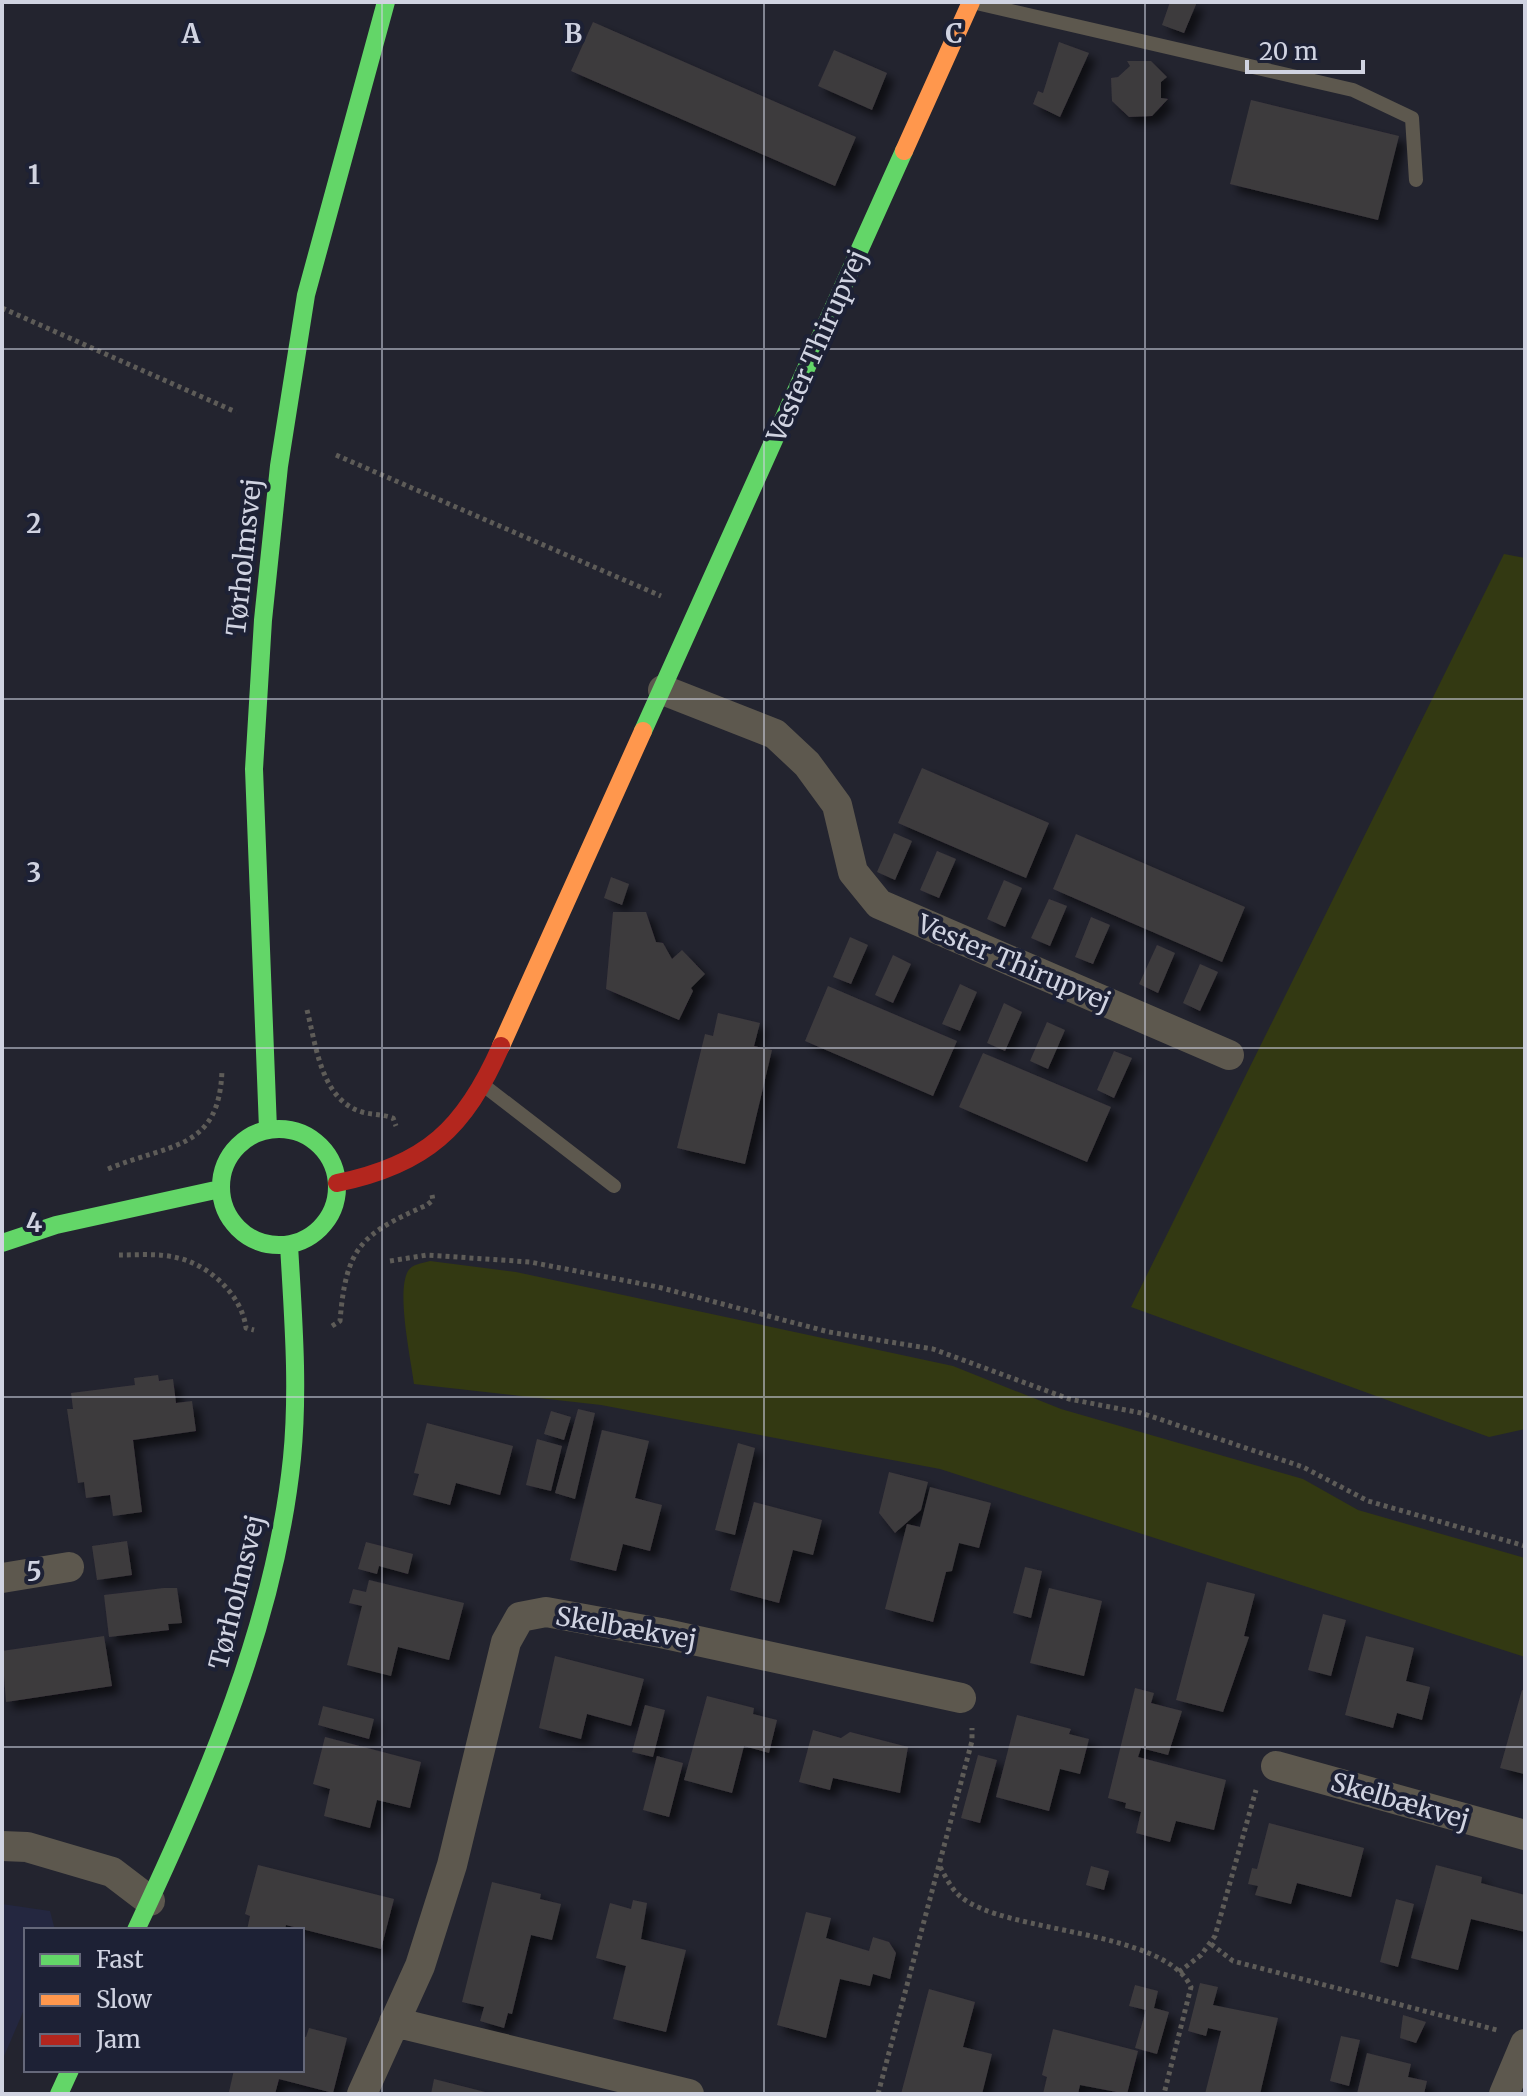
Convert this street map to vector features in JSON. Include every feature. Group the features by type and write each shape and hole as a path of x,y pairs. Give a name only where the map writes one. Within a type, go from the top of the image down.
{"street":[{"name":"Tørholmsvej","path":"268,1129 254,769 263,620 279,466 306,295 362,80 386,2"},
{"name":"Vester Thirupvej","path":"337,1183 414,1162 453,1131 484,1085 699,613 971,2"},
{"name":"Vester Thirupvej","path":"663,690 775,734 807,764 837,805 853,872 879,904 1229,1055"},
{"path":"268,1129 288,1129 307,1136 328,1156 337,1183 330,1216 305,1240 289,1245 256,1242 242,1233 223,1206 220,1189 222,1173 234,1151 253,1135 268,1129"},
{"path":"2,1243 56,1225 220,1189"},
{"name":"Tørholmsvej","path":"137,1928 224,1730 247,1668 272,1579 290,1471 296,1393 289,1245"},
{"path":"2,1578 69,1567"},
{"name":"Skelbækvej","path":"362,2094 420,1966 452,1865 506,1642 520,1617 546,1612 661,1633 961,1698"},
{"name":"Skelbækvej","path":"1276,1766 1525,1835"},
{"path":"2,1846 27,1847 112,1872 150,1901"},
{"path":"394,2022 689,2094"},
{"path":"1504,2094 1518,2039"}],"lane":[{"path":"971,2 1353,90 1412,118 1416,180"},
{"path":"484,1085 614,1186"}],"path":[{"path":"2,308 236,412"},
{"path":"336,455 699,613"},
{"path":"110,1254 179,1258 218,1278 236,1301 246,1328 262,1332 334,1326 340,1321 343,1282 356,1252 380,1226 433,1200 393,1118 361,1112 339,1100 326,1077 304,1001"},
{"path":"390,1261 427,1255 530,1262 658,1287 829,1332 933,1349 1069,1399 1141,1413 1303,1467 1368,1501 1525,1546"},
{"path":"878,2094 973,1735 961,1698"},
{"path":"1179,1972 1211,1944 1256,1788 1276,1766"},
{"path":"940,1867 962,1899 1008,1916 1144,1953 1179,1972 1191,1987 1164,2094"},
{"path":"1211,1944 1233,1961 1518,2039"}],"shaded area":[{"path":"2,1904 50,1911 54,1928 24,1928 24,2010 2,2061"}],"green space":[{"path":"1504,554 1525,558 1525,1429 1489,1437 1131,1307"},
{"path":"430,1261 516,1272 953,1366 1061,1409 1303,1479 1358,1510 1525,1558 1525,1657 940,1469 601,1405 414,1384 403,1294 408,1271"}],"building":[{"path":"1170,2 1197,2 1184,33 1162,25"},
{"path":"593,22 856,137 835,186 571,71"},
{"path":"1059,42 1089,53 1060,117 1033,104 1038,91 1043,93"},
{"path":"834,50 887,73 872,110 818,86"},
{"path":"1127,61 1151,61 1167,77 1161,82 1161,98 1168,99 1152,116 1129,117 1112,101 1111,78 1118,77 1130,66"},
{"path":"1251,100 1399,136 1378,220 1230,184"},
{"path":"922,768 1049,823 1026,878 898,823"},
{"path":"894,833 912,841 895,880 877,872"},
{"path":"1076,834 1245,907 1222,962 1053,889"},
{"path":"937,851 956,859 939,898 920,890"},
{"path":"611,877 629,884 622,905 604,898"},
{"path":"1004,880 1022,888 1005,927 987,919"},
{"path":"1049,899 1067,906 1050,946 1031,938"},
{"path":"613,912 646,912 656,942 663,943 672,959 682,950 705,974 691,988 693,991 679,1020 606,989"},
{"path":"1091,917 1110,925 1093,964 1075,957"},
{"path":"850,937 868,945 851,984 833,977"},
{"path":"1157,945 1175,953 1158,993 1139,984"},
{"path":"893,955 911,964 893,1003 875,995"},
{"path":"1200,964 1218,972 1200,1011 1183,1003"},
{"path":"960,984 977,992 960,1031 942,1024"},
{"path":"828,986 957,1041 933,1096 805,1041"},
{"path":"1004,1003 1022,1012 1005,1051 987,1043"},
{"path":"718,1013 760,1023 754,1046 772,1050 745,1164 677,1148 705,1034 713,1036"},
{"path":"1047,1022 1065,1030 1048,1069 1030,1061"},
{"path":"1114,1051 1132,1058 1114,1098 1097,1090"},
{"path":"983,1053 1111,1107 1087,1162 959,1107"},
{"path":"158,1375 159,1381 173,1379 176,1403 192,1401 196,1431 133,1440 142,1512 113,1516 110,1495 86,1498 84,1482 78,1483 67,1409 73,1409 71,1393 135,1385 134,1378"},
{"path":"578,1409 595,1413 575,1499 555,1493"},
{"path":"551,1411 571,1417 564,1440 544,1434"},
{"path":"427,1423 513,1446 500,1495 456,1483 450,1505 413,1495 419,1474 414,1473"},
{"path":"602,1430 649,1441 635,1498 662,1505 650,1551 623,1544 616,1571 570,1560"},
{"path":"537,1439 562,1446 551,1491 526,1485"},
{"path":"738,1443 755,1448 735,1535 715,1530"},
{"path":"889,1472 928,1482 921,1510 895,1533 879,1513"},
{"path":"930,1487 991,1503 979,1548 959,1543 952,1571 946,1572 933,1622 885,1609 907,1524 920,1527"},
{"path":"754,1502 822,1520 813,1555 793,1550 779,1603 730,1590"},
{"path":"127,1541 132,1575 97,1580 92,1546"},
{"path":"366,1542 413,1554 408,1574 379,1566 377,1574 358,1569"},
{"path":"1025,1567 1042,1571 1031,1618 1013,1613"},
{"path":"369,1580 464,1603 449,1660 398,1647 391,1676 347,1665 362,1606 349,1603 353,1589 366,1592"},
{"path":"1207,1582 1255,1594 1244,1636 1249,1637 1223,1712 1176,1700"},
{"path":"177,1588 182,1623 168,1624 169,1630 109,1637 104,1595"},
{"path":"1049,1588 1102,1601 1084,1676 1030,1663"},
{"path":"1323,1614 1346,1620 1331,1676 1308,1670"},
{"path":"104,1636 112,1686 6,1702 2,1651"},
{"path":"1366,1636 1414,1648 1406,1681 1430,1687 1422,1720 1397,1713 1393,1728 1345,1715"},
{"path":"555,1656 644,1679 631,1726 587,1714 581,1739 539,1728"},
{"path":"1135,1688 1154,1693 1151,1703 1182,1711 1168,1755 1141,1748 1138,1757 1226,1780 1214,1830 1176,1821 1170,1842 1136,1833 1141,1812 1125,1808 1126,1803 1108,1798"},
{"path":"1522,1690 1525,1691 1524,1774 1500,1768"},
{"path":"707,1696 754,1708 753,1714 777,1720 769,1753 744,1746 732,1793 684,1780"},
{"path":"645,1705 665,1710 653,1757 632,1752"},
{"path":"323,1706 374,1719 369,1739 318,1725"},
{"path":"1017,1715 1071,1729 1069,1734 1089,1739 1080,1774 1060,1769 1049,1811 996,1797"},
{"path":"813,1730 841,1738 850,1732 908,1747 900,1793 833,1778 830,1790 799,1782"},
{"path":"325,1737 421,1762 410,1808 377,1800 370,1828 324,1816 330,1789 313,1784"},
{"path":"978,1755 997,1760 980,1823 961,1818"},
{"path":"657,1756 683,1763 669,1817 643,1810"},
{"path":"1269,1823 1364,1848 1351,1897 1297,1883 1291,1904 1255,1895 1258,1886 1248,1884 1252,1868 1257,1869"},
{"path":"258,1865 394,1899 381,1949 286,1925 285,1928 247,1928 250,1916 245,1914"},
{"path":"1436,1865 1482,1877 1481,1883 1525,1895 1525,1932 1471,1919 1458,1970 1411,1958"},
{"path":"1091,1866 1109,1871 1104,1890 1086,1885"},
{"path":"492,1882 541,1894 540,1899 561,1904 552,1940 531,1935 512,2014 508,2013 504,2028 480,2021 484,2007 462,2002"},
{"path":"1396,1899 1414,1904 1398,1967 1380,1962"},
{"path":"633,1900 647,1903 641,1939 686,1950 666,2032 613,2019 626,1966 596,1958 610,1903 631,1909"},
{"path":"806,1912 831,1918 826,1938 869,1951 873,1937 889,1942 896,1953 890,1979 873,1974 870,1986 840,1979 826,2038 777,2025"},
{"path":"1200,1983 1218,1987 1213,2005 1278,2018 1260,2094 1205,2094 1221,2031 1208,2028 1206,2036 1188,2031"},
{"path":"1135,1985 1158,1991 1154,2008 1169,2012 1157,2054 1135,2048 1146,2010 1129,2006"},
{"path":"929,1989 975,2002 963,2047 992,2054 982,2094 901,2094"},
{"path":"1403,2015 1426,2022 1416,2043 1400,2038"},
{"path":"309,2028 347,2038 333,2093 279,2079 275,2094 229,2092 234,2072 304,2072"},
{"path":"1053,2029 1138,2051 1127,2094 1080,2085 1078,2094 1043,2094 1047,2077 1042,2075"},
{"path":"1341,2036 1360,2040 1349,2086 1330,2081"},
{"path":"1367,2053 1411,2064 1408,2077 1427,2081 1424,2094 1357,2094"},
{"path":"434,2079 489,2093 431,2094"}],"traffic: fast":[{"path":"268,1129 254,769 263,620 279,466 306,295 386,2"},
{"path":"643,731 904,151"},
{"path":"279,1129 301,1133 320,1146 333,1165 337,1187 333,1209 320,1228 301,1241 279,1245 257,1241 238,1228 225,1209 221,1187 225,1165 238,1146 257,1133 279,1129"},
{"path":"2,1243 56,1225 220,1189"},
{"path":"137,1928 212,1759 254,1641 270,1581 283,1520 294,1431 295,1352 289,1245"},
{"path":"59,2094 69,2072"}],"traffic: slow":[{"path":"904,151 971,2"},
{"path":"501,1046 643,731"}],"traffic: jam":[{"path":"337,1183 395,1166 439,1138 473,1099 501,1046"}]}
